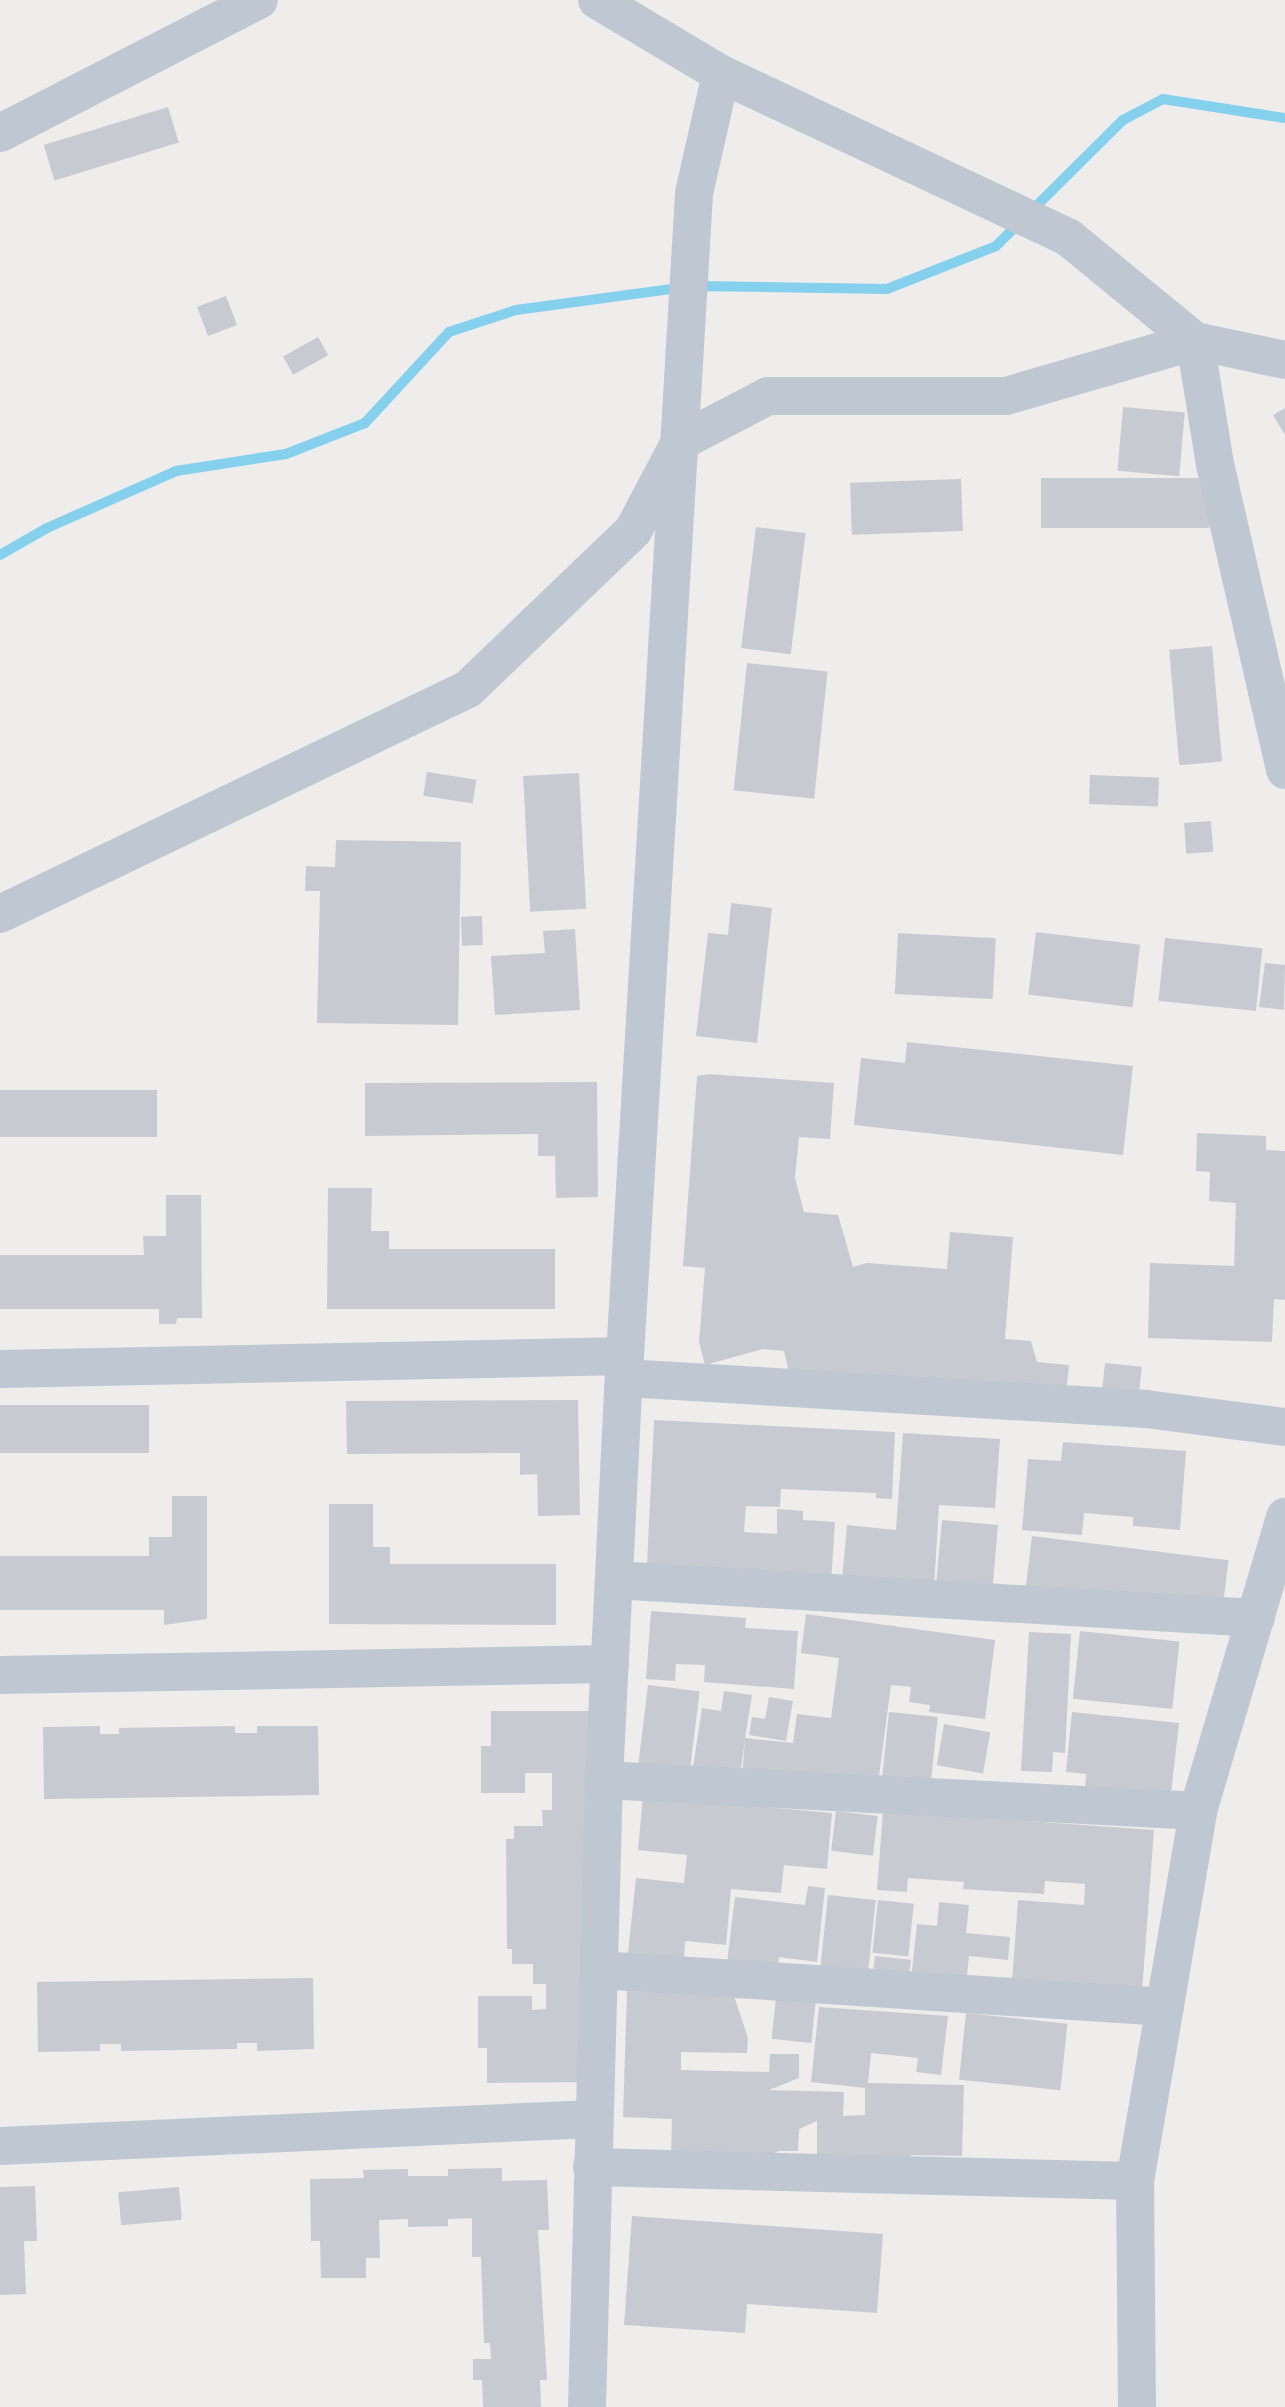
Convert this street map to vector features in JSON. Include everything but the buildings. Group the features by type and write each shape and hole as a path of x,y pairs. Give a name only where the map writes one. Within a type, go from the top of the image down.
{"street":[{"path":"0,134 259,0"},
{"path":"597,0 721,74 1069,238 1195,341 1285,360"},
{"path":"587,2407 592,2119 604,1780 625,1367 694,193 721,74"},
{"path":"0,914 468,689 633,531 680,442 768,396 1006,396 1195,341"},
{"path":"1195,341 1214,464 1285,770"},
{"path":"0,1369 625,1367 1146,1409 1285,1427"},
{"path":"1137,2407 1135,2181 1198,1811 1285,1517"},
{"path":"614,1580 1256,1618"},
{"path":"0,1675 610,1664"},
{"path":"604,1780 1198,1811"},
{"path":"599,1970 1165,2007"},
{"path":"0,2147 592,2119"},
{"path":"592,2167 1135,2181"}],"waterway":[{"path":"0,555 47,528 176,471 286,454 365,423 449,332 516,310 694,286 887,289 996,246 1123,120 1163,99 1285,118"}]}
